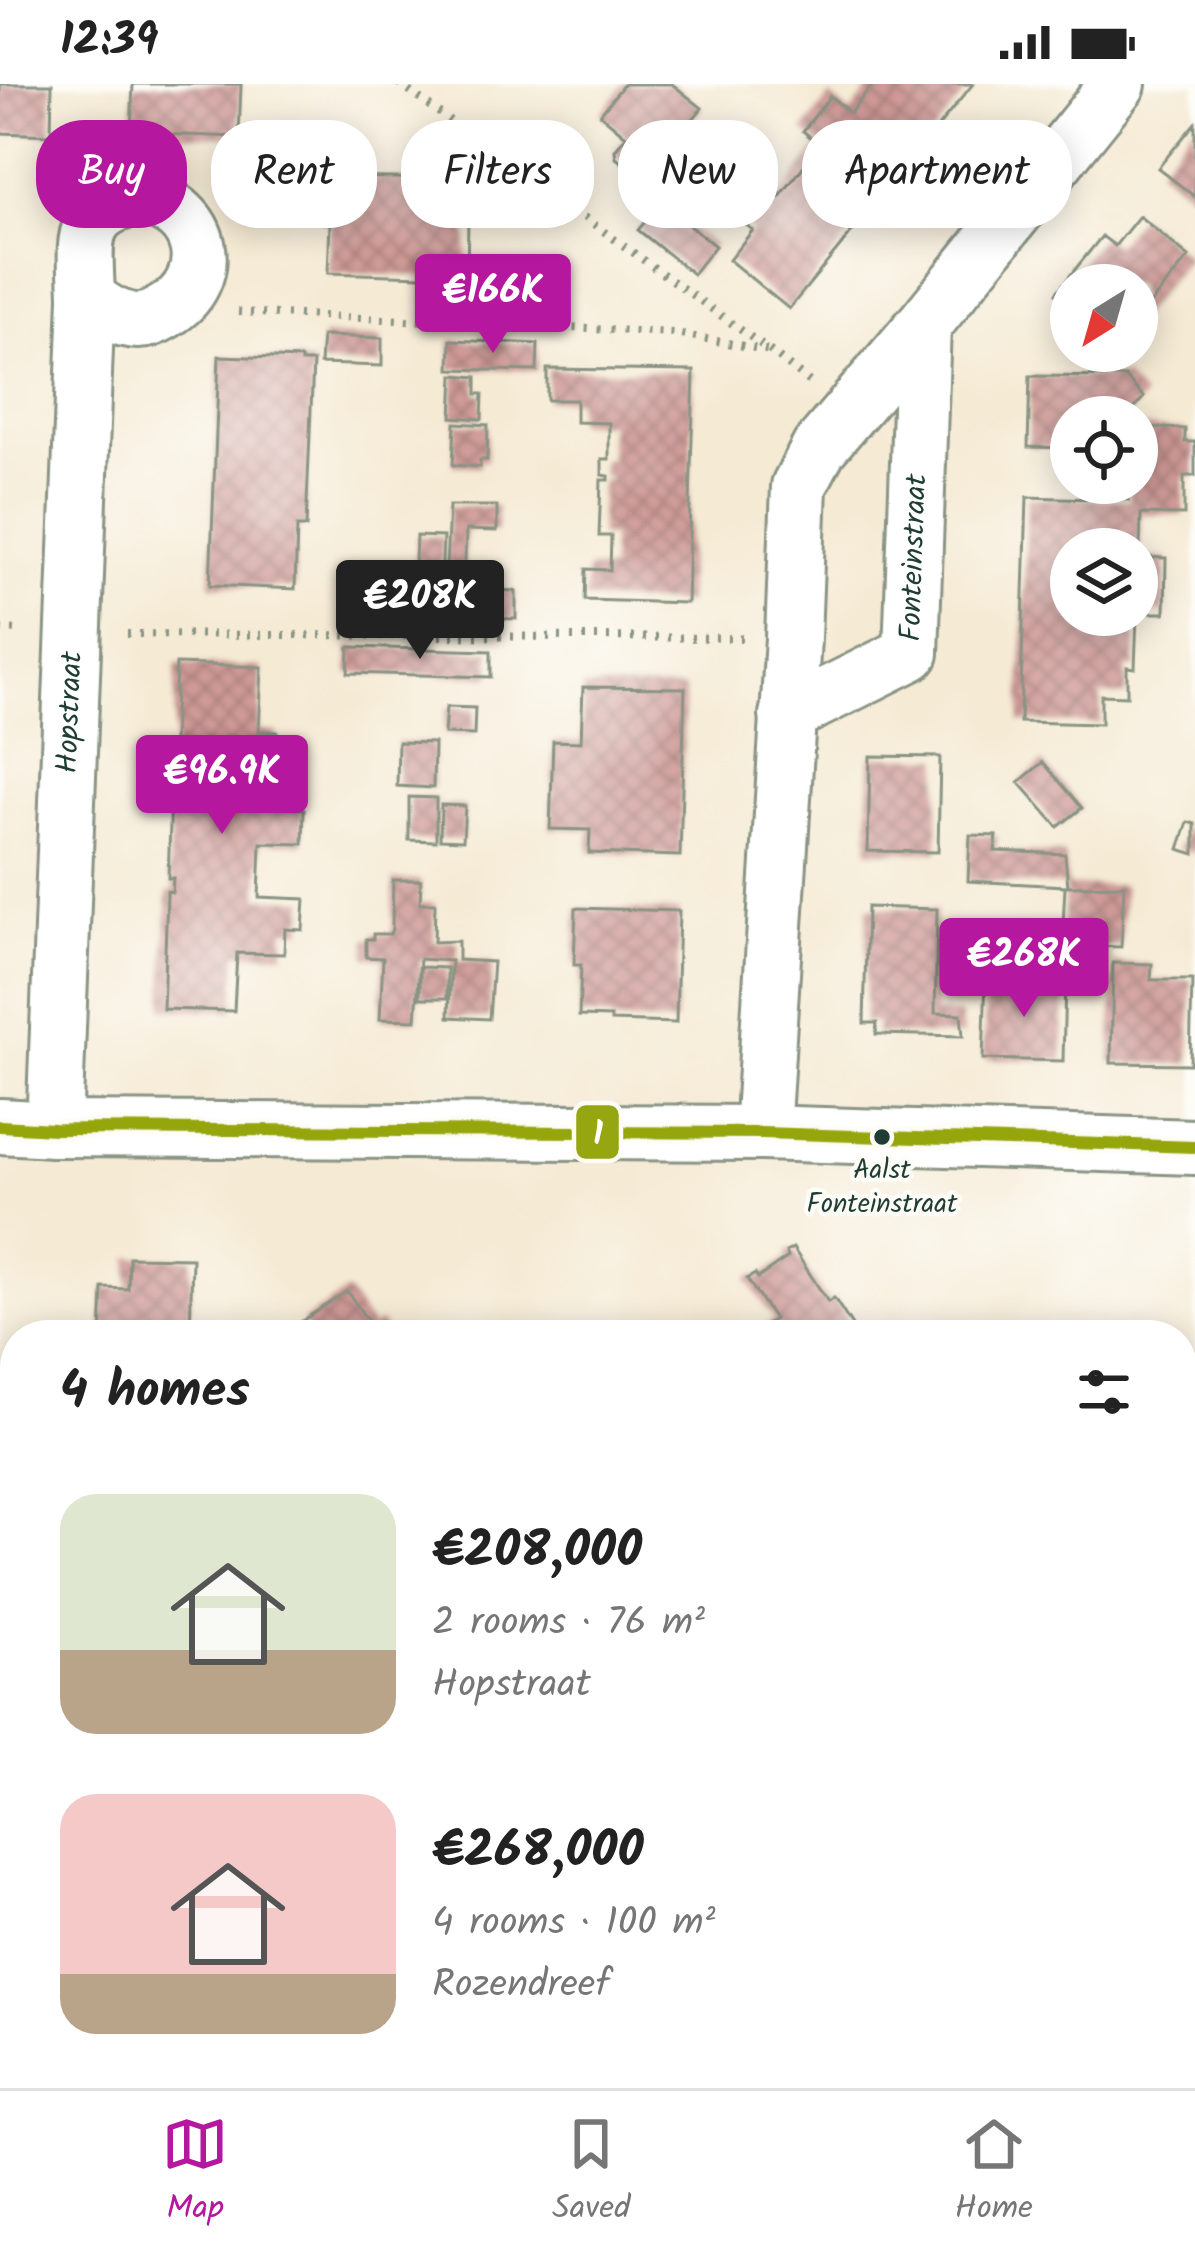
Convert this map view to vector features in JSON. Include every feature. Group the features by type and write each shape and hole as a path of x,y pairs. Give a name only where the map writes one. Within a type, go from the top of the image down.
{"street":[{"path":"762,1132 800,486 819,448 1118,84"},
{"path":"142,198 159,201 177,211 190,227 199,253 198,273 189,292 170,309 140,321 108,313 87,298 85,236 104,211 142,198"},
{"name":"Hopstraat","path":"54,1129 87,298"},
{"name":"Fonteinstraat","path":"787,715 911,652 923,326"},
{"path":"0,1126 762,1132 1195,1147"}],"path":[{"path":"400,84 770,351 848,413"},
{"path":"170,309 674,333 770,351"},
{"path":"0,628 72,633 794,638"}],"building":[{"path":"0,84 52,84 51,120 36,120 36,134 0,133"},
{"path":"133,84 241,84 240,120 211,120 211,136 187,135 187,120 132,120"},
{"path":"624,84 672,84 702,108 692,120 618,120 618,129 600,114"},
{"path":"873,84 973,84 944,120 811,120 830,96 850,113"},
{"path":"1195,123 1195,197 1158,168"},
{"path":"802,168 802,228 855,228 789,309 729,260 750,228 778,228 779,198"},
{"path":"377,178 401,178 401,228 468,228 467,273 453,273 453,277 328,273 330,228 377,228"},
{"path":"1139,216 1189,257 1158,295 1158,264 1079,264 1102,236 1115,246"},
{"path":"692,228 715,246 693,274 638,230"},
{"path":"322,336 382,338 382,366 320,364"},
{"path":"451,340 538,344 537,371 450,369"},
{"path":"219,356 313,362 306,527 297,527 295,589 210,585"},
{"path":"547,369 694,371 687,603 585,600 586,569 610,570 611,536 599,536 601,480 609,480 602,475 602,459 609,459 609,423 576,422 576,400 547,400"},
{"path":"454,375 477,377 477,394 483,394 482,419 452,417"},
{"path":"1030,376 1125,377 1143,396 1050,396 1050,448 1028,447"},
{"path":"455,423 488,425 487,460 480,460 480,467 453,465"},
{"path":"1158,428 1185,429 1185,442 1195,442 1195,476 1184,476 1184,515 1141,514 1141,528 1050,528 1050,636 1136,636 1135,668 1127,667 1127,696 1101,695 1101,724 1020,722 1027,497 1050,498 1050,504 1158,504"},
{"path":"449,506 497,506 497,531 466,530 464,589 516,591 516,619 379,614 379,587 414,588 416,536 443,537 441,589 445,590"},
{"path":"1158,558 1166,558 1165,613 1158,613"},
{"path":"349,647 491,651 491,677 348,673"},
{"path":"176,664 262,667 259,731 277,732 274,807 304,809 303,844 261,843 259,897 305,899 303,930 285,929 284,954 237,953 234,1011 163,1009 167,891 172,892 173,878 168,878"},
{"path":"583,687 685,688 680,856 589,853 590,830 550,829 553,741 581,742"},
{"path":"446,707 475,708 474,735 444,734"},
{"path":"398,742 434,743 433,788 397,786"},
{"path":"870,756 940,757 938,852 868,851"},
{"path":"1043,762 1082,808 1058,827 1019,782"},
{"path":"409,797 436,798 436,841 409,840"},
{"path":"441,805 465,806 463,840 440,839"},
{"path":"1188,822 1195,824 1195,854 1179,849"},
{"path":"970,835 997,836 995,851 1065,854 1068,886 1124,885 1121,947 1062,945 1065,886 968,881"},
{"path":"393,880 421,880 420,903 435,903 434,942 458,941 458,960 493,962 489,1019 449,1017 451,961 420,959 416,1020 380,1019 383,958 366,957 366,939 390,934"},
{"path":"867,907 937,909 935,1013 961,1014 963,1036 876,1034 877,1023 864,1023"},
{"path":"576,908 679,911 676,1023 579,1016"},
{"path":"1113,963 1152,964 1151,980 1192,980 1190,1064 1111,1063"},
{"path":"420,967 447,968 447,998 420,998"},
{"path":"986,978 1065,980 1063,1061 983,1059"},
{"path":"793,1248 828,1302 834,1298 848,1320 772,1320 747,1279 755,1274 758,1278 788,1257 786,1252"},
{"path":"129,1257 192,1258 190,1320 102,1320 103,1288 128,1289"},
{"path":"347,1291 367,1320 304,1320"}],"transit line":[{"name":"1","path":"0,1126 762,1133 1195,1147"}],"place":[{"name":"Aalst Fonteinstraat","path":"882,1137"}]}
